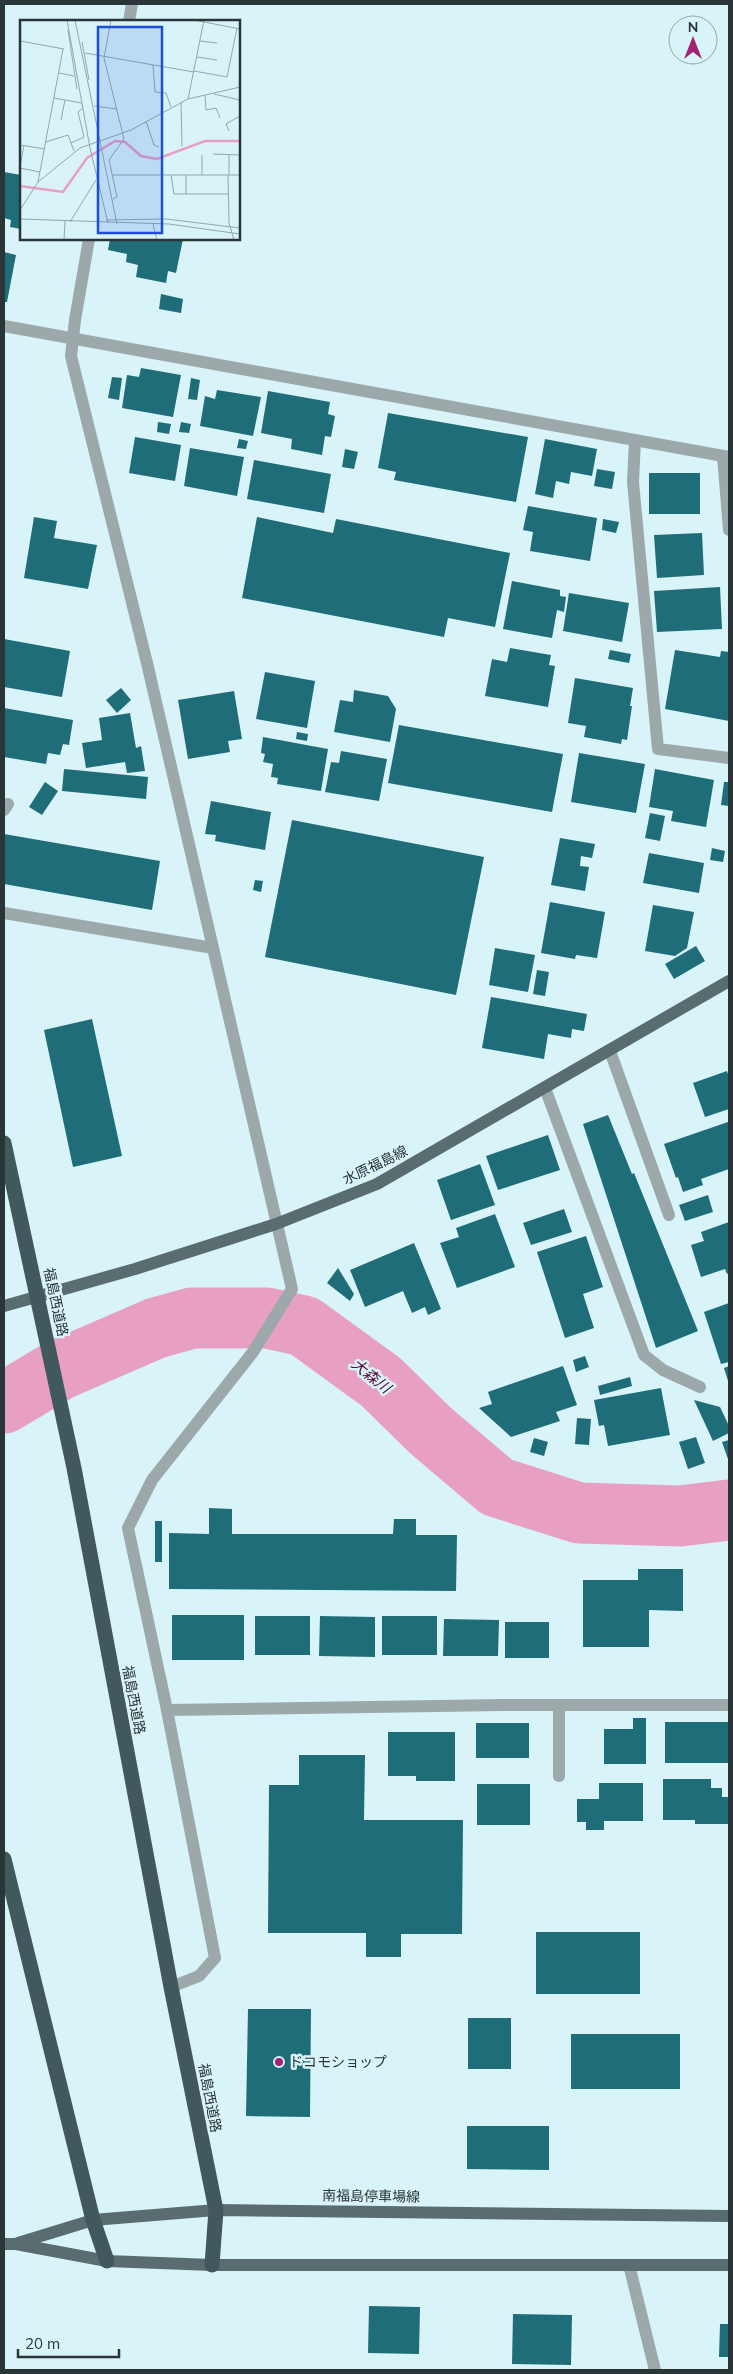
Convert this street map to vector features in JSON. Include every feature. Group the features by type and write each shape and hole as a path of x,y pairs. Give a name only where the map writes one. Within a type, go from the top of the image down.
{"highway":[{"name":"福島西道路","path":"4,1143 74,1468 171,1987 216,2210 212,2265"},
{"path":"4,1860 93,2220 107,2262"}],"main road":[{"name":"水原福島線","path":"4,1306 276,1224 377,1184 729,981"},
{"name":"南福島停車場線","path":"10,2244 93,2220 216,2210 729,2216"},
{"name":"南福島停車場線","path":"10,2244 107,2262 212,2265 729,2266"}],"street":[{"path":"128,20 132,4"},
{"path":"89,240 72,356 147,662 292,1289 252,1352 152,1480 128,1528 167,1710 214,1958 199,1976 171,1987"},
{"path":"4,326 726,457 729,530"},
{"path":"635,440 633,482 658,749 729,758"},
{"path":"4,913 213,948"},
{"path":"610,1051 669,1215"},
{"path":"545,1088 644,1355 663,1370 700,1387"},
{"path":"167,1710 559,1705 729,1705"},
{"path":"559,1705 559,1776"},
{"path":"629,2265 655,2370"}],"building":[{"path":"4,172 20,175 20,229 10,227 11,220 4,218"},
{"path":"110,240 183,240 176,273 168,271 166,283 136,277 138,265 126,262 127,254 108,250"},
{"path":"4,252 16,255 7,302 4,302"},
{"path":"161,294 183,299 181,313 159,309"},
{"path":"141,368 181,375 173,417 122,408 127,375 139,377"},
{"path":"112,377 122,378 119,400 108,398"},
{"path":"191,378 200,380 197,400 188,399"},
{"path":"217,390 261,397 253,436 200,426 205,396 215,399"},
{"path":"268,391 330,402 328,414 335,416 331,437 325,436 322,455 291,449 292,439 261,433"},
{"path":"388,413 528,437 516,502 394,480 396,472 378,468"},
{"path":"158,422 171,424 169,434 157,432"},
{"path":"181,422 191,424 189,433 179,432"},
{"path":"135,437 181,445 175,481 129,473"},
{"path":"239,439 248,441 246,449 237,448"},
{"path":"545,439 597,449 592,476 571,472 569,484 556,481 553,498 535,494"},
{"path":"190,448 244,457 237,496 184,486"},
{"path":"345,449 358,452 354,469 342,467"},
{"path":"254,460 331,474 324,513 247,499"},
{"path":"597,469 615,472 612,489 594,486"},
{"path":"649,473 700,473 700,514 649,514"},
{"path":"528,506 597,518 590,561 530,551 533,532 523,530"},
{"path":"34,517 57,521 54,538 97,545 88,589 24,578"},
{"path":"257,517 333,533 336,519 510,553 495,627 448,618 444,637 242,598"},
{"path":"603,519 619,522 616,533 602,530"},
{"path":"702,533 704,575 657,578 654,535"},
{"path":"512,581 560,590 560,596 566,597 564,612 557,610 552,638 503,629"},
{"path":"720,587 722,629 657,632 654,591"},
{"path":"569,593 629,603 622,642 563,631"},
{"path":"4,639 70,651 62,697 4,687"},
{"path":"510,648 551,655 549,665 555,666 548,707 485,696 492,659 507,662"},
{"path":"610,650 631,654 629,663 608,659"},
{"path":"675,650 720,657 721,651 729,652 729,721 665,709"},
{"path":"265,672 315,681 307,728 256,719"},
{"path":"575,678 633,688 627,740 622,739 621,744 584,737 586,726 568,723"},
{"path":"121,688 131,700 117,713 106,700"},
{"path":"354,690 388,696 396,709 390,742 334,732 340,700 353,702"},
{"path":"234,691 242,739 228,741 230,752 188,759 178,700"},
{"path":"4,708 73,720 69,745 63,744 60,755 48,753 46,764 4,757"},
{"path":"130,713 136,748 141,746 145,771 127,773 125,762 86,768 82,743 102,740 99,718"},
{"path":"399,725 563,754 552,812 388,783"},
{"path":"297,732 308,734 307,741 296,739"},
{"path":"263,737 328,749 321,791 277,784 278,778 271,777 273,764 263,762 265,754 261,753"},
{"path":"341,751 387,759 379,801 325,792 331,762 339,763"},
{"path":"579,753 645,764 636,813 571,802"},
{"path":"64,769 148,777 146,799 62,791"},
{"path":"655,769 714,780 706,827 671,821 673,811 649,807"},
{"path":"45,782 58,791 42,815 29,807"},
{"path":"724,782 729,782 729,806 721,805"},
{"path":"211,801 271,812 265,850 215,841 216,835 205,834"},
{"path":"650,813 665,816 660,841 645,838"},
{"path":"292,820 484,857 456,995 265,957"},
{"path":"4,834 160,861 152,910 4,884"},
{"path":"560,838 595,844 592,858 581,856 580,866 589,867 585,891 551,885"},
{"path":"712,848 725,851 723,862 710,860"},
{"path":"649,853 704,863 699,893 643,883"},
{"path":"255,880 263,881 261,892 253,890"},
{"path":"550,902 605,912 597,958 576,955 575,959 541,953"},
{"path":"653,905 694,912 687,948 675,956 645,951"},
{"path":"696,946 705,961 674,979 665,964"},
{"path":"495,948 535,955 528,992 489,985"},
{"path":"537,970 549,972 545,996 533,994"},
{"path":"491,997 587,1014 584,1031 572,1029 571,1038 548,1034 544,1059 482,1048"},
{"path":"92,1019 122,1156 73,1167 44,1030"},
{"path":"727,1071 729,1077 729,1109 705,1117 693,1083"},
{"path":"608,1115 632,1174 634,1173 698,1331 656,1348 583,1124"},
{"path":"728,1122 729,1169 701,1179 703,1185 683,1192 664,1144"},
{"path":"548,1135 560,1170 498,1190 486,1156"},
{"path":"480,1164 495,1205 451,1220 437,1180"},
{"path":"708,1195 713,1212 685,1221 679,1205"},
{"path":"564,1209 572,1232 531,1245 523,1223"},
{"path":"495,1214 515,1267 457,1288 440,1243 459,1237 456,1228"},
{"path":"729,1222 729,1273 727,1274 725,1269 701,1277 691,1245 704,1241 701,1232"},
{"path":"586,1236 603,1287 583,1294 594,1328 565,1338 537,1252"},
{"path":"414,1243 441,1309 428,1315 425,1307 412,1313 403,1291 365,1307 350,1270"},
{"path":"338,1268 354,1294 350,1301 327,1283"},
{"path":"729,1303 729,1362 721,1364 704,1312"},
{"path":"585,1356 589,1367 576,1372 573,1360"},
{"path":"563,1366 577,1405 556,1412 560,1421 511,1437 479,1408 492,1404 488,1392"},
{"path":"729,1366 729,1384 724,1368"},
{"path":"630,1377 632,1386 600,1395 598,1386"},
{"path":"661,1388 670,1435 608,1446 604,1425 599,1426 594,1400"},
{"path":"694,1400 720,1407 729,1426 729,1433 713,1441"},
{"path":"577,1418 591,1419 589,1445 575,1444"},
{"path":"696,1437 705,1463 688,1469 679,1442"},
{"path":"534,1438 548,1442 544,1456 530,1452"},
{"path":"729,1440 729,1462 722,1442"},
{"path":"209,1508 232,1509 232,1534 393,1534 394,1519 416,1519 416,1535 457,1535 456,1591 169,1589 169,1533 209,1534"},
{"path":"155,1521 162,1521 162,1562 155,1562"},
{"path":"638,1569 683,1569 683,1611 649,1610 649,1647 583,1647 583,1580 638,1580"},
{"path":"172,1615 244,1615 244,1660 172,1660"},
{"path":"255,1616 310,1616 310,1655 255,1655"},
{"path":"320,1616 375,1617 375,1657 319,1656"},
{"path":"382,1616 437,1616 437,1655 382,1655"},
{"path":"444,1619 499,1620 498,1656 443,1656"},
{"path":"505,1622 549,1622 549,1658 505,1658"},
{"path":"633,1718 646,1718 646,1764 604,1764 604,1729 633,1729"},
{"path":"665,1722 729,1722 729,1763 665,1763"},
{"path":"476,1723 529,1723 529,1758 476,1758"},
{"path":"388,1732 455,1732 455,1781 416,1781 416,1776 388,1776"},
{"path":"299,1755 365,1755 364,1820 463,1820 462,1934 401,1934 401,1957 366,1957 366,1933 268,1933 269,1785 299,1785"},
{"path":"663,1779 711,1779 711,1788 722,1788 722,1797 728,1797 728,1824 695,1824 695,1820 663,1820"},
{"path":"599,1783 643,1783 643,1821 604,1821 604,1830 586,1830 586,1822 577,1822 577,1799 599,1799"},
{"path":"477,1784 530,1784 530,1825 477,1825"},
{"path":"536,1932 640,1932 640,1994 536,1994"},
{"name":"ドコモショップ","path":"248,2009 311,2009 310,2117 246,2116"},
{"path":"468,2018 511,2018 511,2069 468,2069"},
{"path":"571,2034 680,2034 680,2089 571,2089"},
{"path":"467,2126 549,2126 549,2170 467,2169"},
{"path":"369,2306 420,2307 419,2354 368,2353"},
{"path":"513,2314 572,2315 571,2365 512,2364"},
{"path":"720,2324 729,2324 729,2357 719,2357"}],"waterway":[{"name":"大森川","path":"4,1403 59,1370 156,1328 192,1318 267,1318 304,1326 381,1382 431,1431 497,1487 579,1513 680,1516 729,1510"}],"place":[{"name":"ドコモショップ","path":"279,2062"}]}
